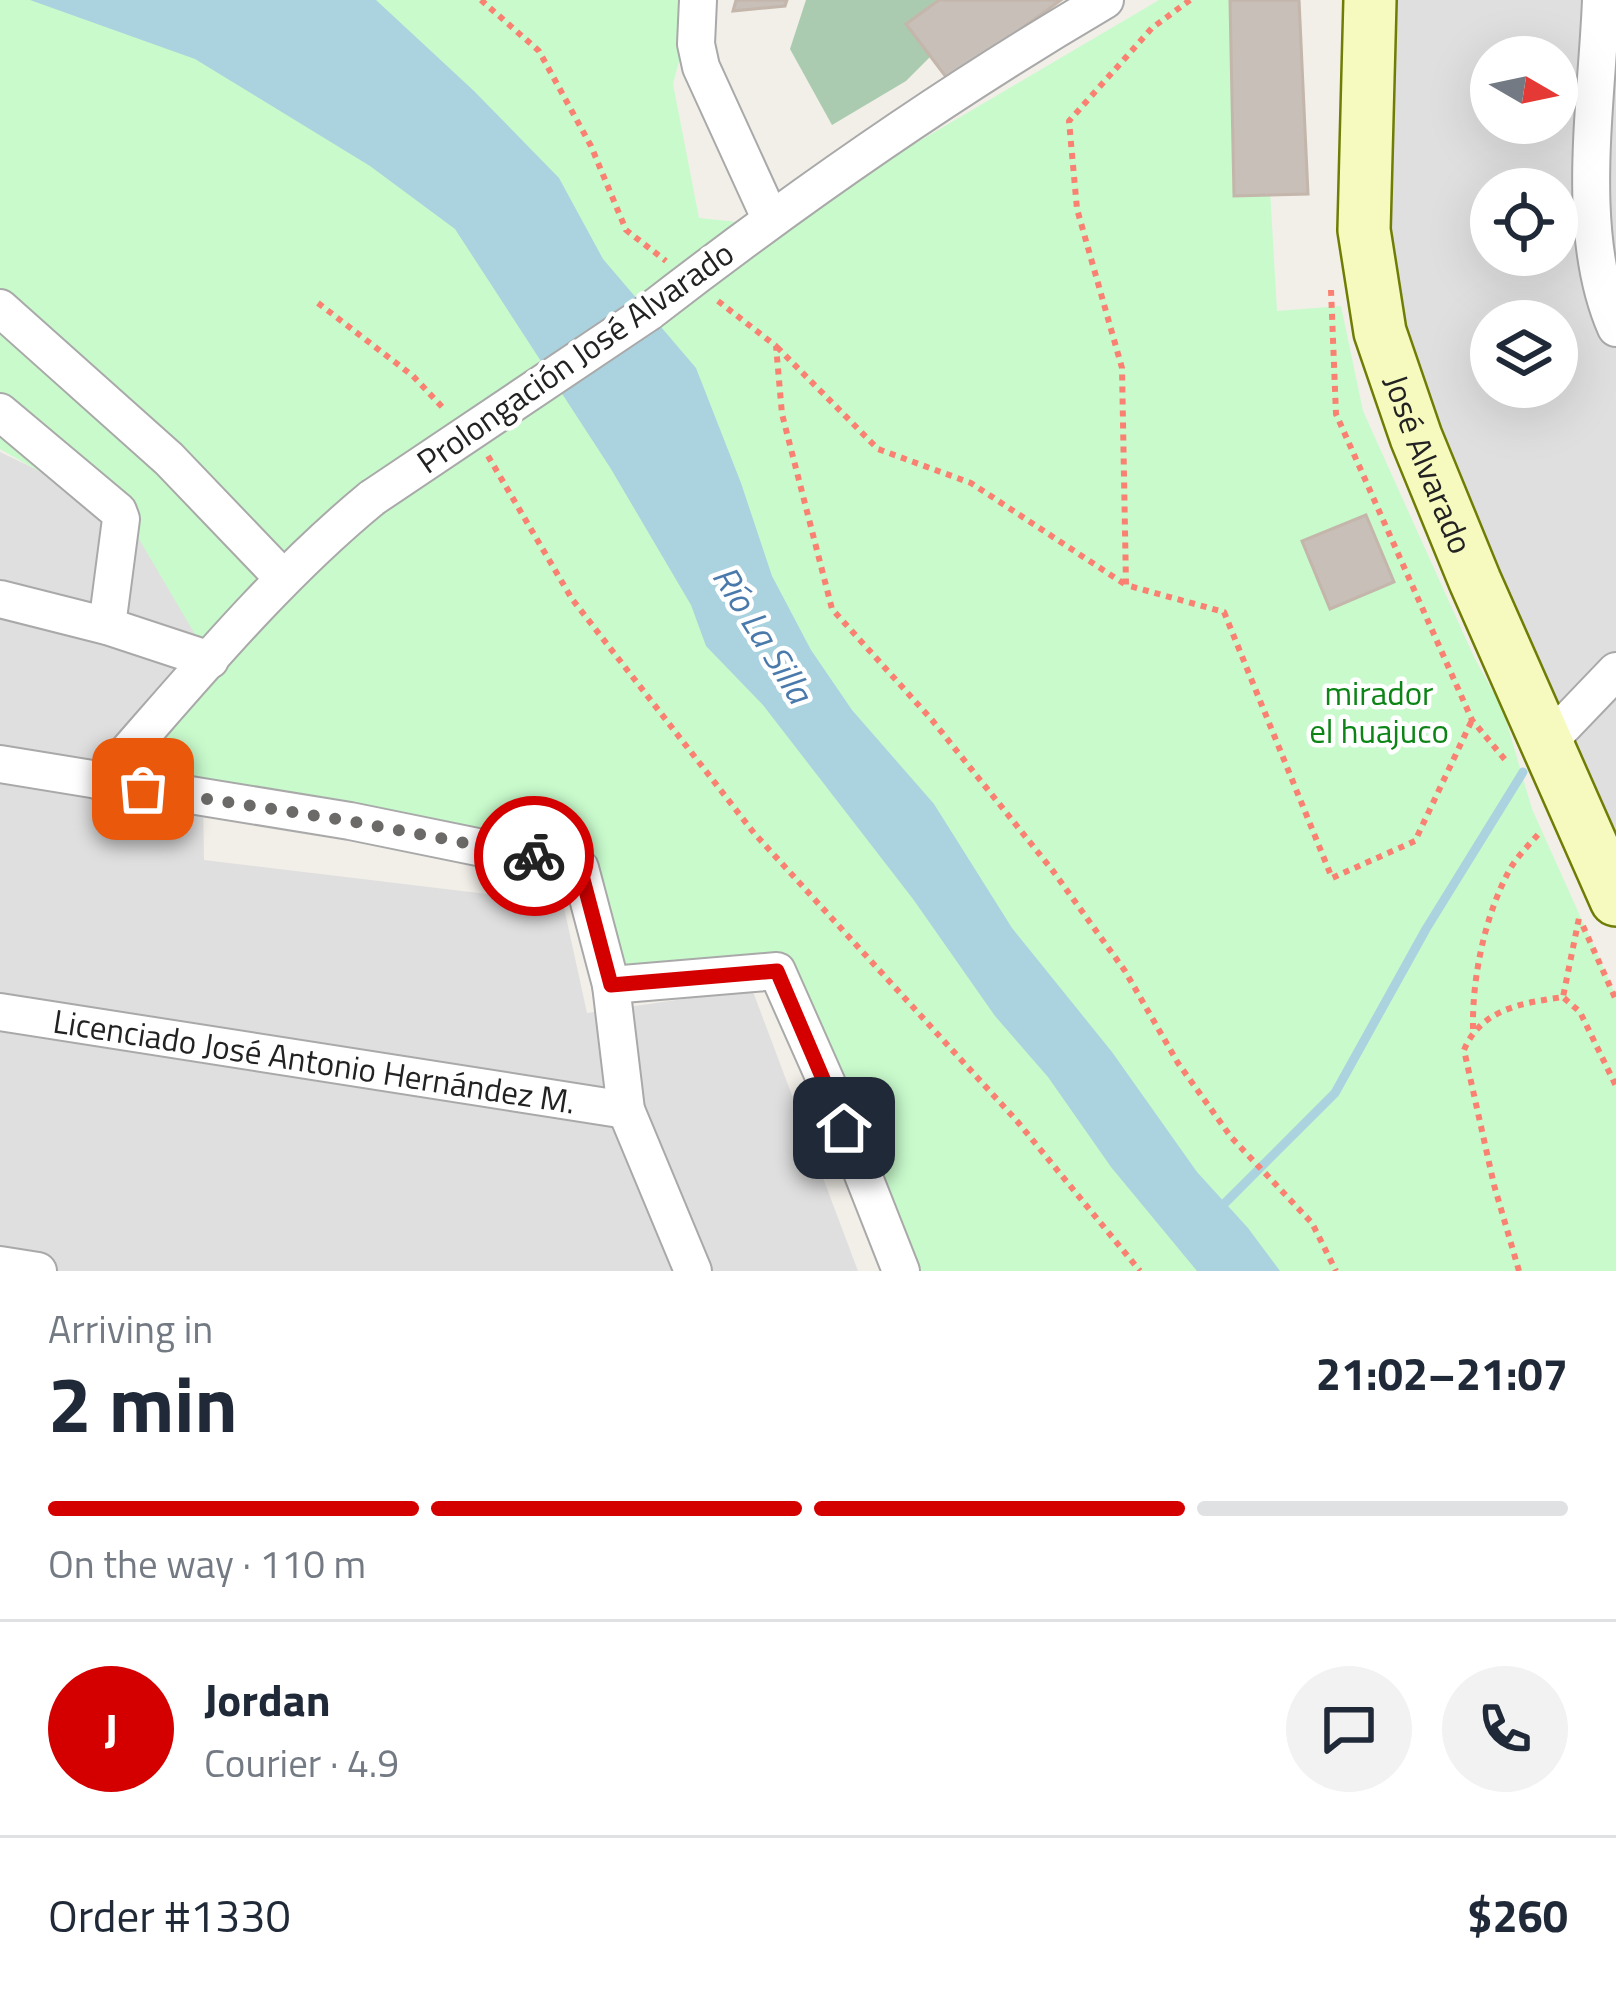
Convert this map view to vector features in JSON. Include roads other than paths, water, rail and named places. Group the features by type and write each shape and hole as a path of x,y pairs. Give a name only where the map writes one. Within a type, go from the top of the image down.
{"street":[{"path":"698,0 696,44 701,67 770,218"},
{"name":"Prolongación José Alvarado","path":"101,782 283,578 372,498 649,312 770,218 981,73 1106,0"},
{"name":"José Alvarado","path":"1370,0 1364,230 1380,332 1416,437 1546,744 1598,909"},
{"path":"1601,0 1592,213 1602,296 1616,328"},
{"path":"0,308 169,460 283,578"},
{"path":"0,412 118,511 121,519 107,626"},
{"path":"0,599 107,626 210,660"},
{"path":"1546,744 1616,671"},
{"path":"0,764 350,821 576,865 583,873 611,985 626,1110 693,1271"},
{"path":"611,985 777,971 901,1271"},
{"name":"Licenciado José Antonio Hernández M.","path":"0,1012 626,1110"},
{"path":"0,1265 38,1271"}],"water":[{"name":"Río La Silla","path":"30,0 376,0 474,91 559,178 603,259 696,368 772,576 811,650 852,710 934,804 1012,928 1112,1052 1197,1172 1280,1271 1197,1271 1111,1167 1048,1077 995,1016 913,899 763,705 706,646 691,605 611,469 455,229 370,166 195,59"}],"waterway":[{"path":"1216,1212 1335,1093 1426,929 1523,772"}],"park label":[{"name":"mirador el huajuco","path":"1379,712"}]}
